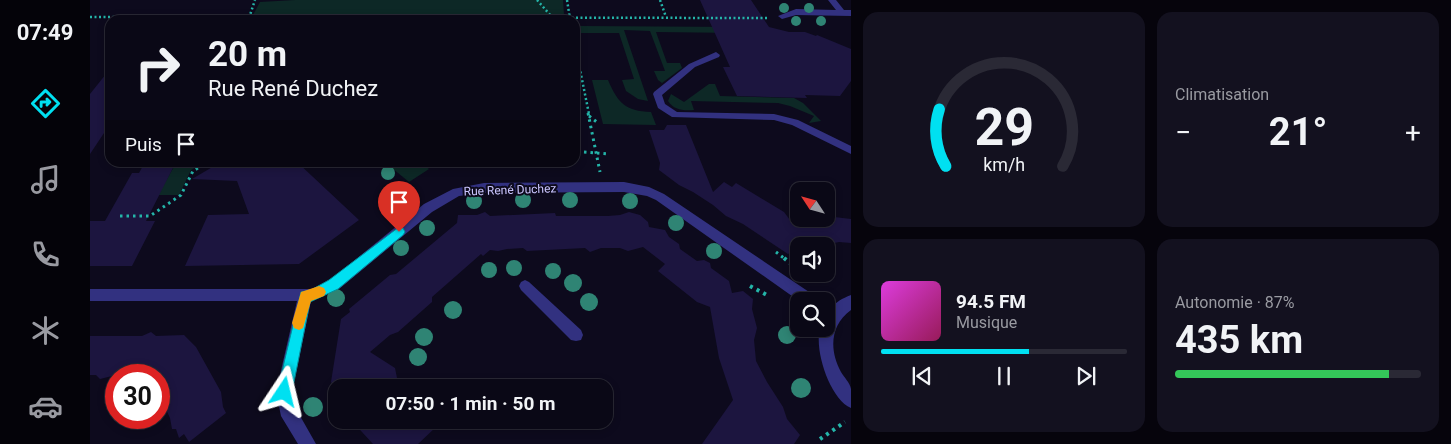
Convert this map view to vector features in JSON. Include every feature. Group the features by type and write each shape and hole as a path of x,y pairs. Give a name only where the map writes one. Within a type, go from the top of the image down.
{"street":[{"path":"832,0 842,13"},
{"path":"842,13 851,5"},
{"path":"782,16 796,12 842,13 851,15"},
{"name":"Rue René Duchez","path":"90,295 312,296 334,284 428,208 457,192 484,188 603,187 638,189 660,197 797,292"},
{"path":"305,297 284,392 287,410 308,444"},
{"path":"835,310 851,302"},
{"path":"826,337 828,357 834,374 851,400"}],"lane":[{"path":"716,55 705,57 695,63 657,94 661,106 675,115 774,117 788,120 851,150"},
{"path":"525,286 576,335"}],"path":[{"path":"249,15 255,0"},
{"path":"537,0 550,15"},
{"path":"567,0 569,15"},
{"path":"660,0 666,17"},
{"path":"580,19 782,16"},
{"path":"90,17 105,17"},
{"path":"580,70 603,187"},
{"path":"589,116 598,123"},
{"path":"584,152 609,154"},
{"path":"120,216 150,216 181,195 193,171 200,167"},
{"path":"776,252 790,263"},
{"path":"820,439 845,422"}],"green space":[{"path":"295,0 563,0 564,15 253,15 260,2"},
{"path":"580,26 736,27 740,33 656,32 667,63 680,63 682,68 662,83 658,80 654,71 665,71 650,31 624,30 648,101 638,99 626,91 622,80 634,79 619,33 581,33"},
{"path":"592,80 608,80 619,100 629,108 651,112 656,125 603,124"},
{"path":"709,84 715,84 720,96 794,98 803,103 821,121 809,123 814,116 778,103 691,101 694,110 686,110 676,108 668,101 671,94 684,102"},
{"path":"174,167 196,167 191,170 179,195 158,195"},
{"path":"391,167 426,167 429,169 409,182"}],"building":[{"path":"700,0 751,0 769,27 789,32 805,32 817,35 851,49 851,81 840,96 805,95 807,98 737,96 723,67 730,67"},
{"path":"105,75 105,132 90,154 90,94"},
{"path":"667,125 686,125 713,192 724,182 732,187 736,183 784,212 790,220 790,228 835,228 835,217 851,219 851,243 835,243 835,237 790,237 790,253 788,254 743,224 726,216 713,205 679,185 659,170 660,163 649,130 664,130"},
{"path":"142,167 173,167 146,221 155,221 132,266 90,266 90,221 105,221 132,173 139,173"},
{"path":"212,167 302,167 359,220 299,264 185,266 208,215 249,214 237,181 192,179"},
{"path":"485,212 490,216 555,213 556,216 608,216 629,212 640,215 648,222 649,227 665,230 669,237 679,244 680,249 697,261 704,260 710,263 711,268 729,281 732,293 743,291 753,299 752,309 757,328 754,340 756,361 783,407 787,419 800,435 794,444 702,444 733,400 719,358 710,307 697,302 658,271 665,264 643,247 628,251 620,248 601,248 590,252 585,248 527,251 523,248 490,250 483,256 481,254 432,297 432,302 398,332 390,335 370,352 395,368 397,378 331,379 341,319 350,312 349,309 390,275 396,274 457,223 458,215 477,215"},
{"path":"151,332 156,336 184,335 196,347 221,392 223,407 226,413 189,442 184,434 179,438 176,429 172,429 170,418 170,364 105,364 105,378 100,379 96,375 90,375 90,336 142,336"},
{"path":"359,429 434,429 418,444 373,444"}],"slow traffic":[{"path":"299,323 305,297 319,292"}],"route":[{"path":"284,392 305,297 327,289 399,232"}]}
